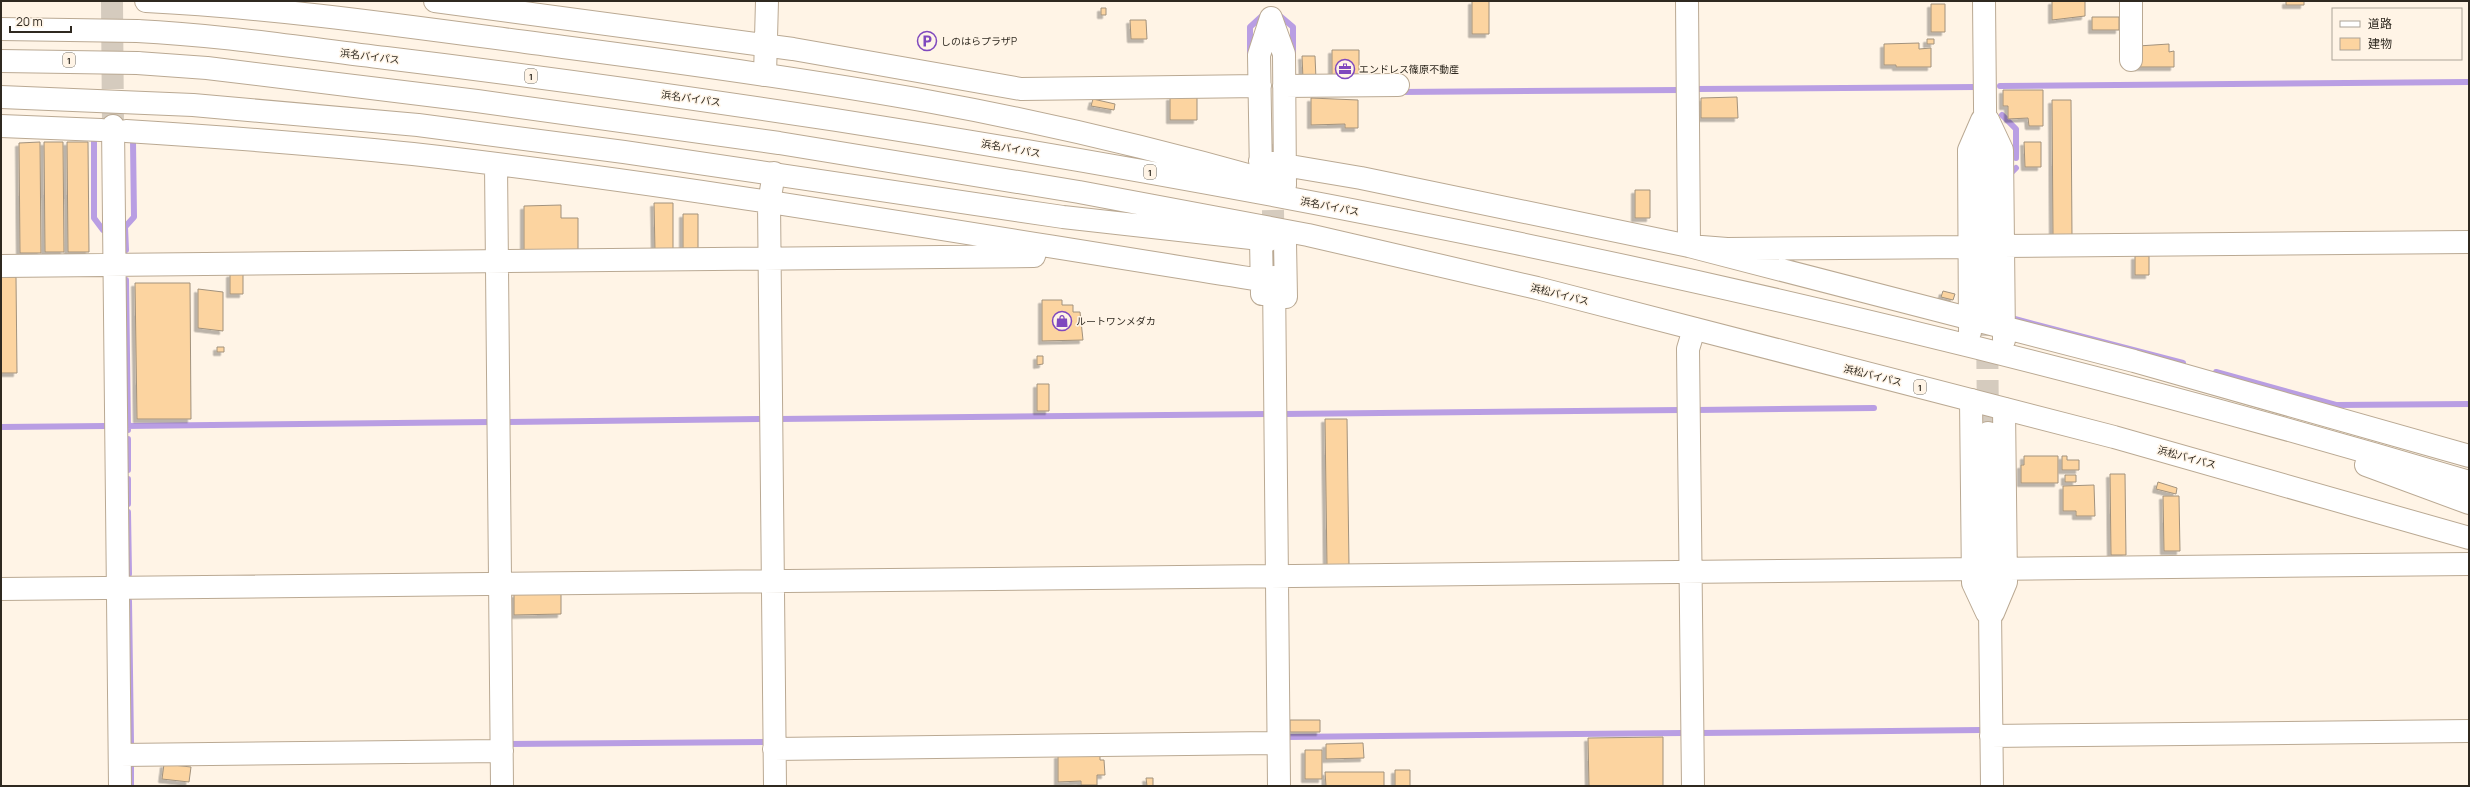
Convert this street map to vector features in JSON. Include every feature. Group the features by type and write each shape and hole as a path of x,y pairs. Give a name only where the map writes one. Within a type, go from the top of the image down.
{"main road":[{"path":"146,1 293,13 766,75 1001,116 1143,147 1264,161 1285,175 1375,214"},
{"path":"435,1 495,4 767,45 936,72 1021,88 1260,86"},
{"path":"766,75 767,1"},
{"path":"1687,1 1689,246"},
{"path":"1970,346 1979,316 1985,114 1984,1"},
{"path":"2130,1 2131,60"},
{"path":"1264,161 1271,10"},
{"path":"1264,161 1259,54 1271,10"},
{"path":"1271,10 1284,54 1285,175"},
{"name":"浜名バイパス","path":"1,29 136,31 210,36 474,69 784,112 1084,161 1375,214"},
{"name":"1","path":"1,61 137,63 207,68 477,101 779,143 1185,211 1367,249"},
{"path":"1284,86 1398,85"},
{"path":"1,97 125,102 256,110 411,124 774,173 1063,217 1261,240 1367,249"},
{"path":"101,101 113,129 120,786"},
{"path":"113,129 125,102"},
{"path":"1979,316 1969,246 1969,150 1985,114"},
{"path":"1985,114 2002,150 2004,354"},
{"path":"1,126 113,129 311,144 496,165 769,203 1268,279"},
{"path":"496,165 502,786"},
{"path":"774,173 769,203 769,258 775,786"},
{"path":"1285,175 1361,178 1689,246 1979,316 2004,327 2267,397 2469,456"},
{"name":"1","path":"1375,214 1727,288 2004,354 2260,421 2469,482"},
{"path":"1261,240 1268,279 1262,359 1275,395"},
{"path":"1279,786 1275,395 1287,359 1285,242"},
{"path":"2003,246 2469,242"},
{"path":"1,266 1034,256 1036,244"},
{"path":"1689,246 1727,249 1969,246"},
{"name":"浜松バイパス","path":"1367,249 1537,288 1971,400 2246,473 2469,538"},
{"path":"1693,786 1688,349 1694,329"},
{"path":"1971,400 1989,569 2006,582 1990,619 1992,786"},
{"path":"1990,619 1973,583 1989,569 2004,409"},
{"path":"2260,421 2403,480 2469,503"},
{"path":"1988,432 1989,569"},
{"path":"1,589 2469,564"},
{"path":"1991,736 2469,731"},
{"path":"774,748 1278,744"},
{"path":"120,755 502,751"}],"building":[{"path":"1472,1 1489,1 1489,34 1472,34"},
{"path":"2052,1 2085,1 2085,16 2052,20"},
{"path":"2286,1 2304,1 2304,5 2286,5"},
{"path":"1931,4 1945,4 1945,32 1931,32"},
{"path":"1101,8 1106,8 1106,15 1101,15"},
{"path":"2092,17 2119,17 2119,30 2092,30"},
{"path":"1130,20 1146,20 1147,39 1131,39"},
{"path":"1927,39 1934,39 1934,44 1927,44"},
{"path":"1919,43 1919,49 1931,48 1931,67 1896,67 1896,65 1884,65 1884,44"},
{"path":"2169,44 2169,52 2174,51 2174,67 2138,67 2138,46"},
{"path":"1332,50 1359,50 1359,75 1332,75"},
{"path":"1302,56 1315,56 1316,79 1303,79"},
{"path":"2003,90 2043,90 2043,126 2029,126 2028,118 2008,119 2008,106 2003,106"},
{"path":"1170,97 1197,97 1197,120 1170,120"},
{"path":"1737,97 1738,118 1701,118 1701,98"},
{"path":"1311,98 1358,100 1358,128 1345,128 1345,124 1311,125"},
{"path":"1093,99 1115,104 1114,110 1091,106"},
{"path":"2052,100 2071,100 2072,237 2053,237"},
{"path":"40,142 41,253 20,253 19,143"},
{"path":"44,142 63,142 64,252 45,252"},
{"path":"67,142 88,142 89,252 68,252"},
{"path":"2024,142 2041,142 2041,167 2025,167"},
{"path":"1635,190 1650,190 1650,218 1635,218"},
{"path":"654,203 673,203 673,251 655,252"},
{"path":"561,205 561,218 578,218 578,250 524,251 524,206"},
{"path":"683,214 698,214 698,249 683,249"},
{"path":"2135,256 2149,256 2149,275 2135,275"},
{"path":"243,273 243,294 230,294 230,274"},
{"path":"1,277 16,277 17,373 1,373"},
{"path":"135,283 190,283 191,419 137,419"},
{"path":"198,289 223,292 223,331 198,328"},
{"path":"1943,291 1955,294 1953,300 1941,297"},
{"path":"1042,300 1062,300 1062,305 1073,305 1073,312 1080,312 1083,340 1042,341"},
{"path":"217,347 224,347 224,352 217,352"},
{"path":"1037,356 1043,356 1043,364 1037,365"},
{"path":"1037,384 1049,384 1049,411 1037,411"},
{"path":"1325,419 1347,419 1349,566 1327,567"},
{"path":"2024,456 2058,456 2058,483 2021,483 2021,465 2024,465"},
{"path":"2062,456 2067,456 2067,460 2079,460 2079,470 2062,470"},
{"path":"2110,474 2125,474 2126,555 2111,555"},
{"path":"2065,475 2076,475 2076,482 2065,482"},
{"path":"2158,482 2177,488 2176,494 2156,489"},
{"path":"2094,485 2095,516 2076,516 2076,511 2063,511 2063,486"},
{"path":"2163,496 2179,496 2180,551 2164,551"},
{"path":"514,594 561,594 561,614 514,615"},
{"path":"1290,720 1320,720 1320,732 1290,732"},
{"path":"1663,737 1663,786 1589,786 1588,738"},
{"path":"1363,743 1364,758 1326,759 1326,744"},
{"path":"1305,750 1322,750 1322,779 1305,779"},
{"path":"1058,755 1100,755 1100,760 1104,760 1105,775 1097,775 1097,785 1081,785 1081,781 1058,782"},
{"path":"164,764 191,767 189,782 162,779"},
{"path":"1395,770 1410,770 1410,786 1395,786"},
{"path":"1325,772 1384,772 1384,786 1326,786"},
{"path":"1146,778 1153,778 1153,786 1147,786"}],"waterway":[{"path":"1250,55 1250,27 1262,16"},
{"path":"1280,16 1293,27 1293,53"},
{"path":"2000,86 2468,82"},
{"path":"1695,89 1976,87"},
{"path":"1399,92 1680,90"},
{"path":"2002,115 2016,129 2016,158"},
{"path":"126,250 125,227 134,217 133,141"},
{"path":"94,142 94,218 103,230 107,230"},
{"path":"2010,178 2010,174 2016,168"},
{"path":"126,280 128,430"},
{"path":"2011,313 2011,318 2183,363"},
{"path":"2216,372 2336,405 2469,404"},
{"path":"1696,410 1874,408"},
{"path":"1283,414 1681,410"},
{"path":"779,419 1268,414"},
{"path":"506,422 760,419"},
{"path":"125,426 491,422"},
{"path":"1,427 106,426"},
{"path":"128,439 128,470"},
{"path":"128,479 128,504"},
{"path":"128,512 129,574"},
{"path":"129,601 131,743"},
{"path":"1701,733 1981,730"},
{"path":"1286,737 1683,733"},
{"path":"509,744 767,742"},
{"path":"131,767 131,786"}],"tunnel":[{"path":"112,1 113,126"},
{"path":"1272,144 1274,277"},
{"path":"1987,314 1988,433"}],"place":[{"name":"しのはらプラザP","path":"927,41"},
{"name":"エンドレス篠原不動産","path":"1345,69"},
{"name":"ルートワンメダカ","path":"1062,321"}]}
